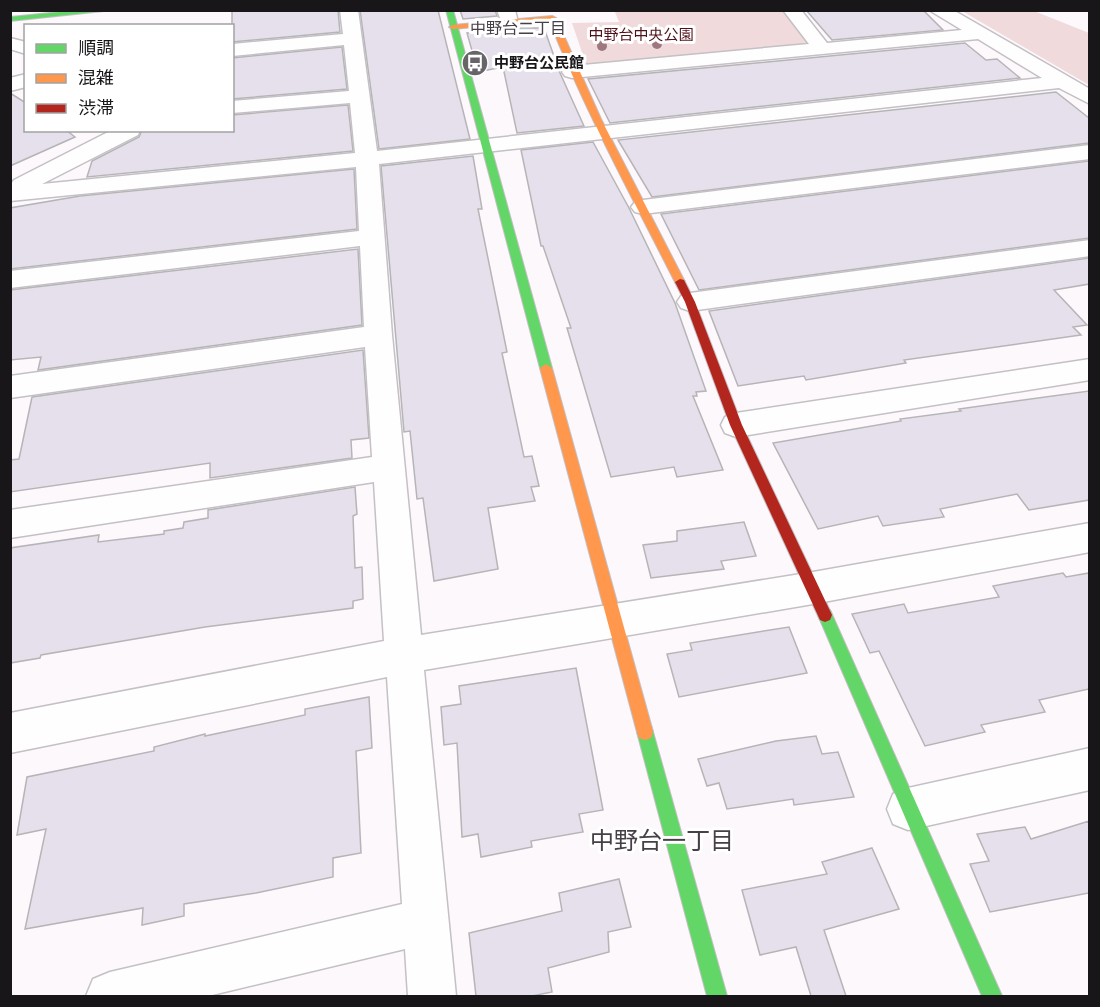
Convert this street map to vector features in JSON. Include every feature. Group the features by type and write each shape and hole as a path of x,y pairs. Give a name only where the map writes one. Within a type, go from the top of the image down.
{"street":[{"path":"10,19 110,10"},
{"path":"449,10 613,621 717,996"},
{"path":"791,10 822,50"},
{"path":"937,10 955,18 978,34 1089,98"},
{"path":"453,27 507,16 552,18 572,72 601,133 643,207 690,302 736,425 813,588 992,996"},
{"path":"234,50 350,25 357,96 367,159 378,335 406,655 432,996"},
{"path":"572,72 978,34"},
{"path":"10,192 367,159 1061,82"},
{"path":"234,107 357,96"},
{"path":"10,192 126,132"},
{"path":"643,207 1089,152"},
{"path":"10,280 371,237"},
{"path":"690,302 1089,248"},
{"path":"10,387 378,335"},
{"path":"736,425 1089,369"},
{"path":"10,524 389,467"},
{"path":"10,733 406,655 813,588 1089,537"},
{"path":"908,809 1089,769"},
{"path":"110,996 426,921"}],"green space":[{"name":"中野台中央公園","path":"607,11 783,11 809,44 586,64 572,23 619,22 615,12"},
{"path":"962,11 1034,11 1089,33 1089,85"}],"building":[{"path":"232,10 338,10 340,32 234,42 234,24 232,24"},
{"path":"360,10 438,10 470,139 379,149"},
{"path":"460,10 495,10 497,16 463,19"},
{"path":"806,10 923,10 943,30 832,40"},
{"path":"544,28 560,73 584,126 517,133 503,67 478,72 467,33"},
{"path":"965,43 986,60 997,59 1020,78 610,123 588,79"},
{"path":"342,47 347,89 234,99 234,58"},
{"path":"1056,92 1089,118 1089,143 652,197 618,140"},
{"path":"10,93 24,102 24,132 69,132 75,137 10,166"},
{"path":"348,105 353,151 87,177 92,161 139,137 141,132 234,132 234,115"},
{"path":"593,142 629,208 675,303 706,391 696,392 697,396 693,396 723,470 677,477 674,467 611,477 567,328 571,328 543,246 541,246 521,150"},
{"path":"473,156 482,209 478,209 507,352 502,353 524,457 532,456 539,486 531,487 535,501 488,508 498,569 434,581 423,498 417,499 410,431 404,432 381,166"},
{"path":"1089,161 1089,238 699,290 661,214"},
{"path":"354,169 357,229 10,269 10,208 80,196"},
{"path":"358,249 362,325 38,370 41,357 10,360 10,290"},
{"path":"1089,258 1089,284 1054,290 1087,325 1073,327 1081,335 904,360 906,363 806,380 804,376 738,386 709,311"},
{"path":"363,350 369,438 351,440 352,458 210,478 210,463 10,492 10,460 19,459 32,397"},
{"path":"1089,391 1089,500 1029,510 1017,494 940,509 944,517 883,526 878,516 818,529 773,443 901,421 900,419 961,411 959,409"},
{"path":"355,487 357,514 353,516 355,568 362,567 363,599 353,601 353,608 205,627 41,655 40,658 10,663 10,548 99,535 98,542 164,534 164,531 183,528 184,522 208,518 208,510"},
{"path":"744,522 756,556 721,561 724,569 651,578 643,545 677,541 677,531"},
{"path":"1063,573 1066,577 1089,573 1089,689 1039,700 1045,712 981,725 985,732 925,746 879,651 870,653 852,614 904,604 908,613 999,597 993,586"},
{"path":"789,627 807,673 679,697 667,654 692,650 690,643"},
{"path":"576,668 603,810 579,814 583,832 531,841 532,847 481,857 478,834 462,837 457,743 444,745 441,707 461,704 459,686"},
{"path":"369,697 372,748 356,751 361,853 333,858 333,877 256,893 184,904 184,916 142,925 143,908 25,929 46,829 17,835 27,777 154,751 154,747 205,734 205,736 305,715 305,709"},
{"path":"816,736 822,754 838,752 854,797 794,805 793,799 727,809 719,783 707,786 698,759 776,741"},
{"path":"1089,821 1089,893 990,912 970,864 989,861 977,834 1025,827 1031,839"},
{"path":"872,848 899,909 824,930 846,996 811,996 796,947 760,955 742,890 827,874 822,862"},
{"path":"619,879 631,927 608,932 609,952 548,968 552,992 532,996 476,996 469,933 562,911 559,893"}],"traffic: fast":[{"path":"10,19 110,10"},
{"path":"449,10 546,368"},
{"path":"825,615 992,996"},
{"path":"645,732 717,996"}],"traffic: slow":[{"path":"453,27 552,18 596,119 680,282"},
{"path":"546,368 645,732"}],"traffic: jam":[{"path":"680,282 690,302 736,425 825,615"}],"place":[{"name":"中野台公民館","path":"475,63"}],"district":[{"name":"中野台二丁目","path":"518,28"},
{"name":"中野台一丁目","path":"662,841"}]}
